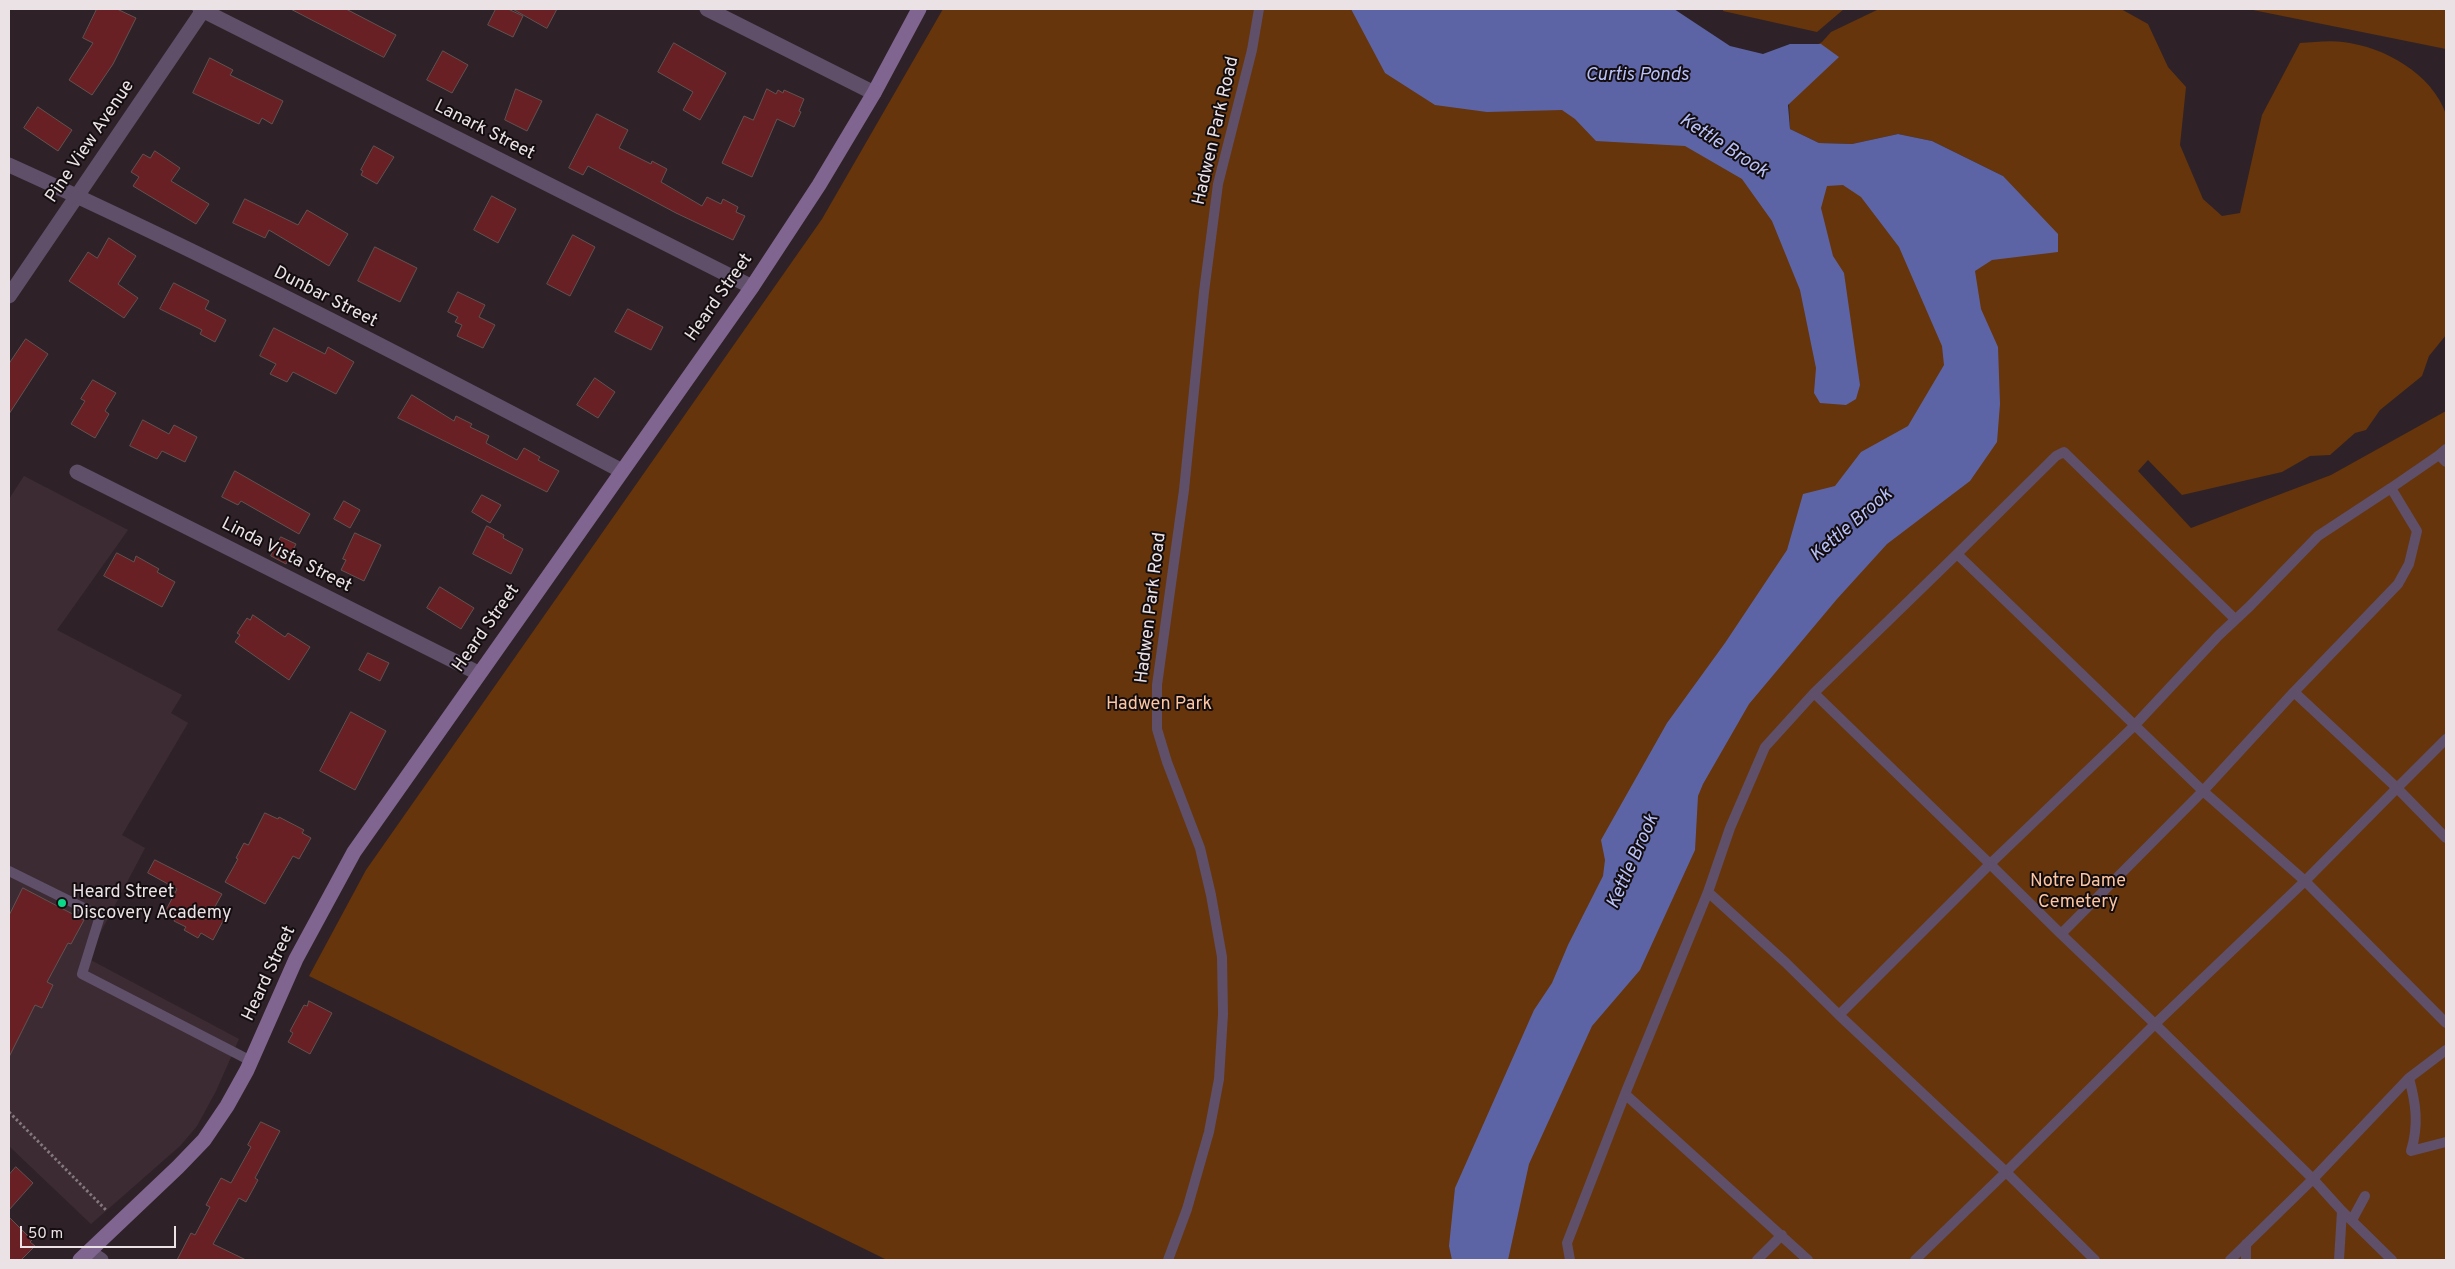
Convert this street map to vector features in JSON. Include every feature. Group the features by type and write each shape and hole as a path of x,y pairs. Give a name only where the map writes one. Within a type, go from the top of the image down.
{"street":[{"name":"Pine View Avenue","path":"9,296 202,9"},
{"name":"Lanark Street","path":"202,9 752,287"},
{"path":"707,9 874,93"},
{"name":"Heard Street","path":"90,1258 119,1224 204,1140 227,1106 251,1061 296,959 354,852 478,673 752,287 819,185 874,93 919,9"},
{"name":"Dunbar Street","path":"9,165 77,196 306,309 622,471"},
{"name":"Linda Vista Street","path":"77,472 478,673"}],"lane":[{"name":"Hadwen Park Road","path":"1168,1260 1187,1209 1206,1140 1219,1079 1222,957 1200,848 1167,762 1157,729 1157,685 1184,490 1204,292 1218,184 1252,50 1259,9"},
{"path":"1570,1260 1566,1243 1708,892 1737,812 1765,747 1814,693 2056,456 2064,452 2235,619"},
{"path":"1839,1015 1990,864 2134,726 2235,619 2318,536 2444,455"},
{"path":"2061,934 2203,791 2294,692 2398,584 2409,564 2417,532 2391,488"},
{"path":"1957,554 2203,791 2305,881 2446,1023"},
{"path":"2294,692 2397,788 2446,838"},
{"path":"1814,693 2155,1024 2313,1179 2342,1211 2392,1260"},
{"path":"1915,1260 2155,1024 2305,881 2446,739"},
{"path":"9,871 100,916 82,974 251,1061"},
{"path":"1708,892 1785,962 2006,1172 2095,1260"},
{"path":"2230,1260 2313,1179 2409,1078 2446,1050"},
{"path":"2409,1078 2416,1103 2417,1130 2411,1151 2446,1142"},
{"path":"1625,1094 1808,1260"},
{"path":"2352,1220 2365,1196"},
{"path":"2339,1260 2342,1211"},
{"path":"1757,1260 1782,1235"},
{"path":"2246,1244 2246,1260"}],"path":[{"path":"9,1112 119,1224"}],"shaded area":[{"name":"Heard Street Discovery Academy","path":"24,476 128,530 57,630 182,695 171,713 188,723 122,835 145,848 87,958 239,1039 216,1091 197,1126 180,1146 91,1224 9,1146 9,499"}],"green space":[{"name":"Hadwen Park","path":"943,9 1633,9 1712,43 1764,55 1809,49 1822,42 1831,32 1879,9 2121,9 2148,24 2168,67 2186,87 2180,145 2203,199 2222,216 2240,213 2262,115 2300,43 2333,41 2359,45 2390,56 2405,65 2430,87 2446,114 2446,335 2429,356 2422,376 2380,410 2366,430 2355,433 2330,455 2310,456 2282,472 2182,495 2148,460 2138,471 2191,528 2331,475 2446,411 2446,1260 887,1260 309,976 366,870 822,219","holes":["1789,102 1790,129 1819,143 1852,144 1898,134 1932,141 2003,176 1770,139"]},
{"path":"1723,9 1844,9 1817,32 1723,11"},
{"path":"2248,9 2446,9 2446,49"}],"water":[{"path":"1351,9 1674,9 1730,46 1763,54 1790,44 1821,44 1839,57 1788,105 1790,129 1819,143 1852,144 1898,134 1932,141 2003,176 2058,234 2058,252 1992,260 1975,271 1981,309 1998,347 2000,404 1997,442 1970,481 1887,544 1837,599 1749,704 1698,796 1695,850 1640,970 1592,1026 1529,1164 1508,1260 1452,1260 1449,1246 1455,1188 1534,1010 1552,983 1568,945 1603,876 1605,860 1601,840 1667,723 1725,643 1787,550 1803,494 1835,486 1861,452 1908,426 1944,365 1942,346 1899,247 1861,197 1843,185 1827,186 1821,208 1833,256 1844,273 1860,385 1856,399 1846,405 1820,403 1814,393 1816,368 1800,290 1772,221 1742,179 1685,146 1596,141 1575,119 1562,110 1487,112 1435,105 1385,73"}],"building":[{"path":"97,9 117,9 136,18 113,64 92,95 69,80 93,43 83,38"},
{"path":"291,9 346,9 396,35 384,57"},
{"path":"496,9 508,9 523,16 513,37 488,25"},
{"path":"513,9 557,9 547,28"},
{"path":"674,43 726,73 700,120 683,110 693,92 658,72"},
{"path":"443,51 468,65 452,93 427,80"},
{"path":"210,58 233,70 230,75 283,101 272,124 262,118 259,124 193,93"},
{"path":"516,89 542,101 527,131 505,120"},
{"path":"767,89 776,94 778,90 783,93 784,90 804,99 799,111 801,112 794,127 777,119 752,177 722,163 744,116 753,120"},
{"path":"38,107 72,130 58,151 24,128"},
{"path":"597,114 628,130 619,148 651,164 652,161 667,169 661,182 702,206 707,197 721,204 723,199 738,207 736,212 745,216 733,240 676,213 588,166 583,175 569,168"},
{"path":"374,146 394,157 377,184 361,175 363,171 361,170"},
{"path":"155,151 180,168 171,181 209,204 196,224 133,186 139,177 131,172 143,154 150,158"},
{"path":"492,196 516,209 498,243 474,230"},
{"path":"245,199 298,225 307,210 348,234 329,266 269,230 265,238 233,223"},
{"path":"573,235 595,247 570,296 547,284"},
{"path":"109,238 136,256 118,284 138,298 124,318 69,281 88,252 97,258"},
{"path":"375,247 417,268 400,302 358,281"},
{"path":"174,283 209,301 205,309 226,320 215,342 200,334 202,330 160,309"},
{"path":"458,292 485,305 479,317 495,325 483,348 457,336 462,325 455,322 458,317 448,312"},
{"path":"628,309 663,327 651,350 615,332"},
{"path":"274,328 325,354 328,347 354,362 336,394 293,372 287,382 270,374 276,364 260,356"},
{"path":"26,339 48,354 9,414 9,364"},
{"path":"595,378 615,392 598,418 577,405"},
{"path":"93,380 116,393 105,411 109,414 95,438 71,424 85,401 81,399"},
{"path":"412,395 454,421 456,416 472,424 470,427 489,436 486,443 517,460 524,448 540,457 538,460 559,471 547,492 398,418"},
{"path":"143,420 169,434 174,425 197,437 185,462 162,451 157,459 130,446"},
{"path":"235,471 310,514 299,534 241,501 238,505 222,497"},
{"path":"482,495 501,505 490,523 472,512"},
{"path":"344,501 360,510 350,528 334,519"},
{"path":"487,526 504,535 503,538 523,549 511,574 473,554"},
{"path":"355,533 381,545 364,581 341,570 346,560 343,559"},
{"path":"281,537 296,544 286,564 271,556"},
{"path":"117,553 134,562 136,556 159,569 157,572 175,582 162,607 104,576"},
{"path":"440,587 474,608 461,629 427,608"},
{"path":"253,615 285,637 288,633 310,647 289,680 235,642 240,635 237,633 247,618 250,620"},
{"path":"368,653 389,663 380,681 359,670"},
{"path":"351,712 386,731 355,790 320,771"},
{"path":"265,813 278,819 279,817 304,830 302,833 311,838 299,859 293,856 265,904 225,882 238,859 236,858 244,843 248,845"},
{"path":"155,860 222,894 212,912 224,919 213,940 201,933 198,938 184,930 186,927 174,921 177,915 166,910 177,889 148,873"},
{"path":"23,888 84,920 71,944 68,943 47,982 53,985 42,1008 35,1005 9,1057 9,916"},
{"path":"309,1001 332,1013 310,1054 288,1042 293,1033 290,1031 304,1005 307,1006"},
{"path":"261,1122 280,1131 255,1178 258,1180 246,1202 239,1198 213,1244 246,1260 177,1260 191,1233 195,1235 210,1207 206,1205 221,1178 231,1183 251,1147 248,1145"},
{"path":"16,1167 33,1183 9,1210 9,1175"},
{"path":"9,1217 32,1240 30,1242 35,1246 21,1260 9,1260"}],"place":[{"name":"Heard Street Discovery Academy","path":"62,903"}],"water label":[{"name":"Curtis Ponds","path":"1637,76"},
{"name":"Kettle Brook","path":"1723,147"},
{"name":"Kettle Brook","path":"1852,526"},
{"name":"Kettle Brook","path":"1634,862"}],"park label":[{"name":"Notre Dame Cemetery","path":"2078,892"}]}
